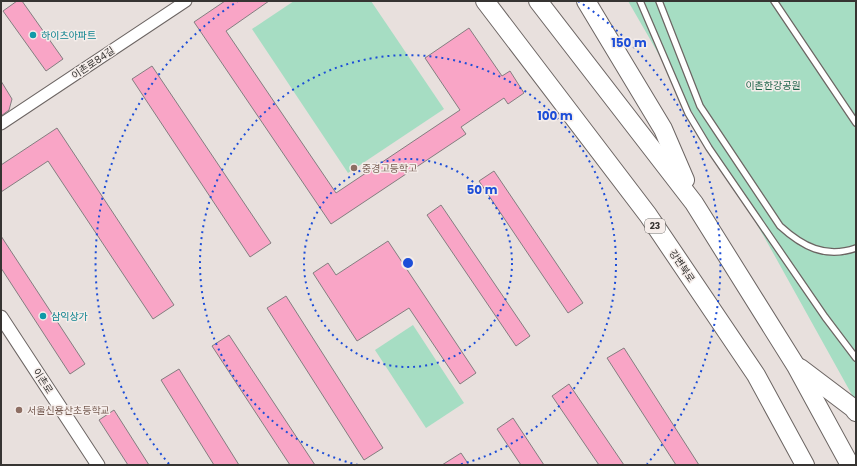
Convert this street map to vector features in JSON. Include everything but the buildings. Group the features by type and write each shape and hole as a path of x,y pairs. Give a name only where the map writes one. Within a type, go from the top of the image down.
{"highway":[{"name":"강변북로","path":"485,1 648,215 756,375 805,465"},
{"path":"538,1 694,203 796,366 850,465"},
{"path":"586,1 663,129 694,203"},
{"path":"796,366 853,408 856,412"}],"street":[{"name":"이촌로84길","path":"1,124 186,1"},
{"name":"이촌로","path":"1,317 98,465"}],"lane":[{"path":"640,1 688,113 710,148 825,317 856,358"},
{"path":"659,1 700,106 780,226 794,238 810,248 828,252 845,252 856,248"},
{"path":"774,1 856,123"}],"green space":[{"path":"294,1 371,1 444,109 348,173 252,29"},
{"name":"이촌한강공원","path":"628,1 856,1 856,402 767,242"},
{"path":"413,325 464,403 426,428 375,350"}],"place":[{"name":"하이츠아파트","path":"33,35"},
{"name":"중경고등학고","path":"354,168"},
{"name":"삼익상가","path":"43,316"},
{"name":"서울신용산초등학교","path":"19,410"}]}
